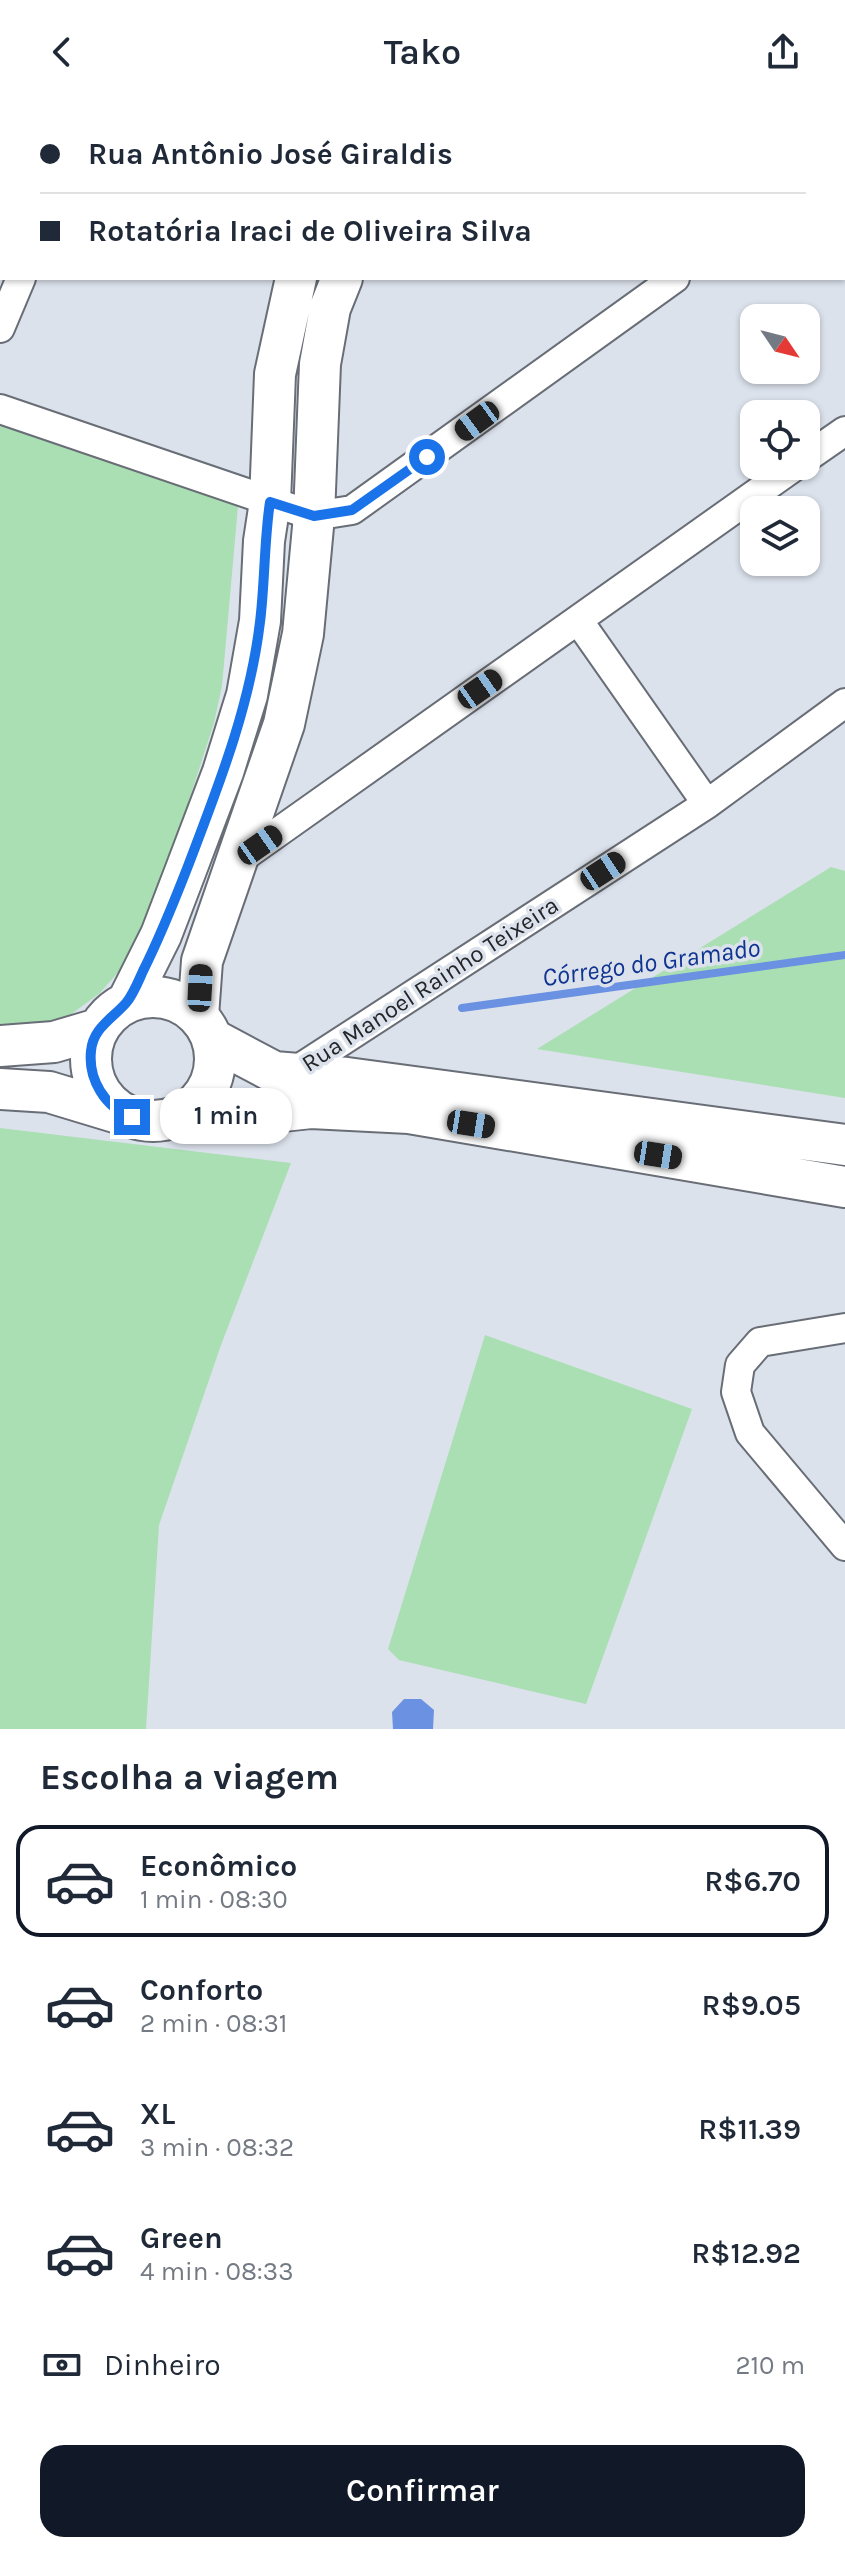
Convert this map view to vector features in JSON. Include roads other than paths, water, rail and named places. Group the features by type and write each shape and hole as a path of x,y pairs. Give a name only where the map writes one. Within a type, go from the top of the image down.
{"main road":[{"path":"0,1046 54,1042 98,1029 128,1001 161,935 223,772 247,695 260,621 264,541 270,502 275,374 296,280"},
{"path":"175,1117 194,1105 208,1086 214,1062 205,1028 202,961 284,724 303,634 314,516 320,364 330,308 341,280"},
{"path":"128,1001 149,996 170,999 258,1065 291,1074 347,1078 845,1145"},
{"path":"98,1029 91,1049 92,1071 99,1091 113,1107 126,1115"},
{"path":"0,1089 49,1092 153,1121 311,1108 409,1113 845,1187"}],"street":[{"path":"0,328 20,280"},
{"path":"0,409 314,516 352,510 672,280"},
{"path":"820,448 845,431"},
{"path":"236,862 775,480"},
{"path":"578,620 707,804"},
{"name":"Rua Manoel Rainho Teixeira","path":"291,1074 707,804 845,703"},
{"path":"845,1328 760,1342 740,1365 736,1392 750,1433 845,1546"}],"water":[{"path":"404,1699 421,1699 434,1710 433,1729 393,1729 392,1712"}],"waterway":[{"name":"Córrego do Gramado","path":"462,1008 845,955"}]}
